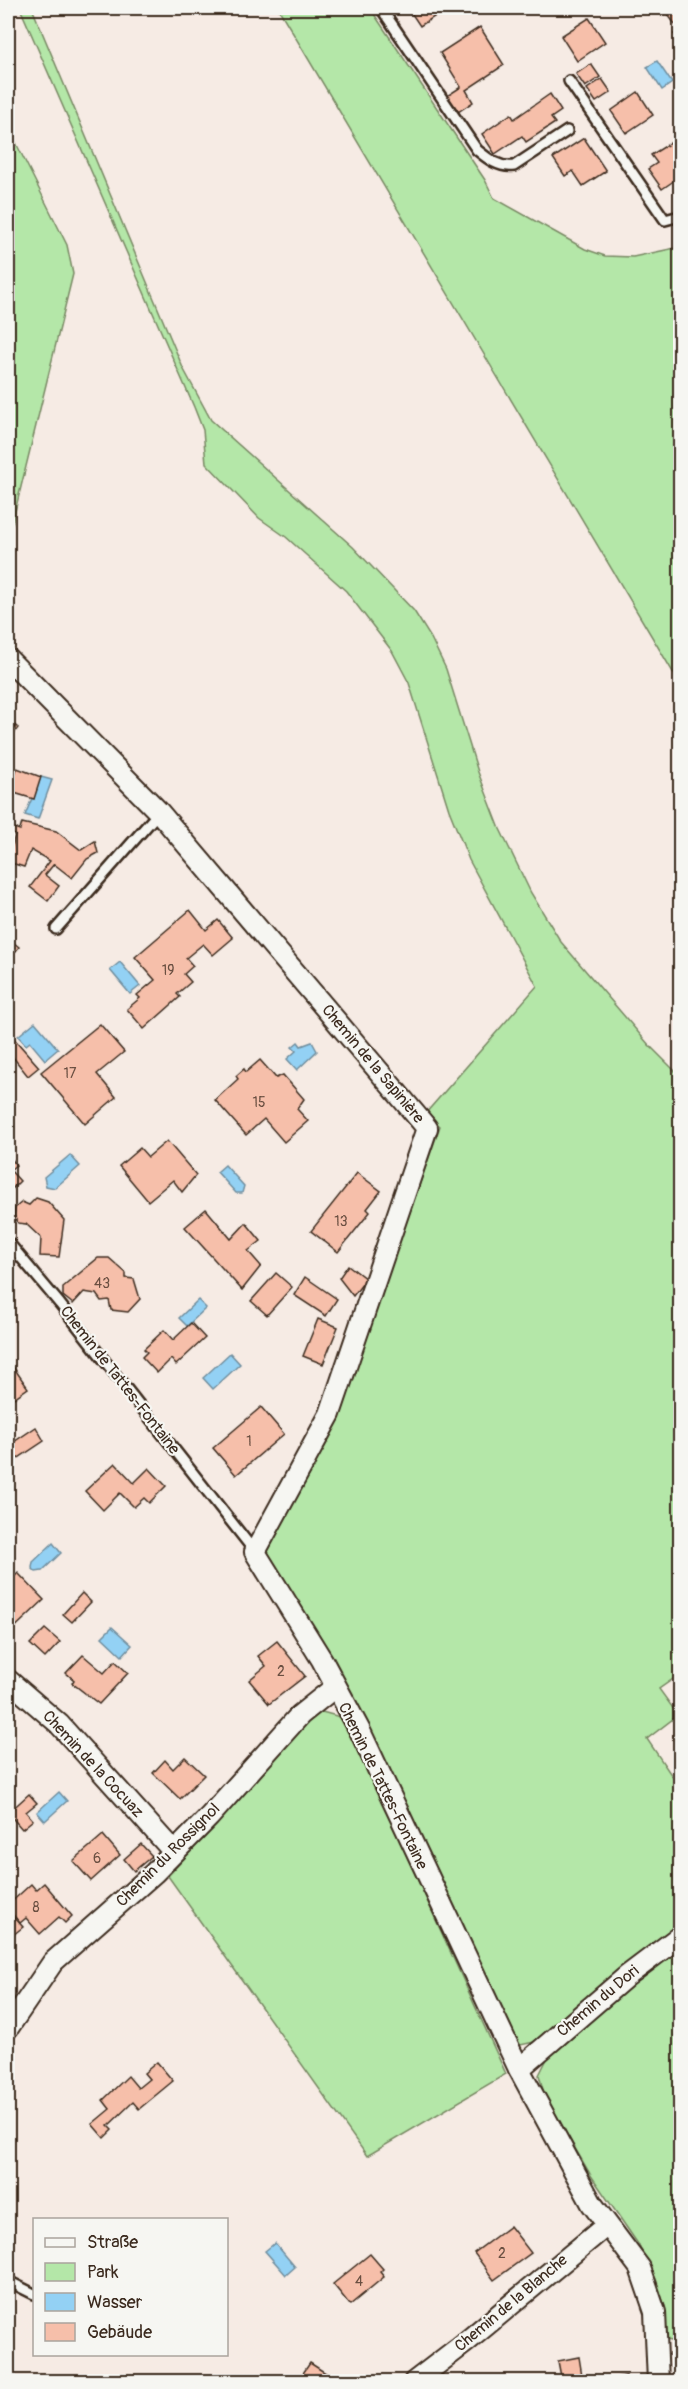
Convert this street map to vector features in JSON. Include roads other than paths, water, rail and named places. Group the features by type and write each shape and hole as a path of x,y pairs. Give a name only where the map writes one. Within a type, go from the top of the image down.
{"street":[{"name":"Chemin de la Sapinière","path":"8,659 159,812 427,1128 330,1414 255,1552"},
{"name":"Chemin de Tattes-Fontaine","path":"255,1552 321,1660 360,1731 519,2069 592,2204 627,2249 648,2285 655,2312 658,2382"},
{"name":"Chemin de la Cocuaz","path":"8,1680 59,1724 174,1852"},
{"name":"Chemin du Rossignol","path":"8,2028 52,1962 174,1852 300,1715 335,1687"},
{"name":"Chemin du Dori","path":"519,2069 627,1976 681,1936"},
{"name":"Chemin de la Blanche","path":"414,2382 607,2225"}],"lane":[{"path":"381,8 477,150 488,160 508,167 514,166 567,131"},
{"path":"569,81 665,220 681,216"},
{"path":"56,929 159,812"},
{"name":"Chemin de Tattes-Fontaine","path":"8,1242 60,1304 255,1552"},
{"path":"8,2281 33,2294"}],"water":[{"path":"657,61 672,83 662,90 647,67"},
{"path":"41,777 52,780 38,819 25,815"},
{"path":"120,962 140,986 130,994 110,970"},
{"path":"35,1022 58,1049 45,1060 30,1042 26,1045 18,1036"},
{"path":"298,1042 301,1046 312,1042 317,1051 297,1070 287,1059 296,1051 292,1047"},
{"path":"70,1155 80,1166 55,1188 46,1186 44,1177"},
{"path":"225,1165 244,1186 242,1193 236,1193 217,1172"},
{"path":"198,1300 206,1308 187,1326 179,1318"},
{"path":"230,1353 240,1364 213,1389 203,1378"},
{"path":"53,1543 61,1553 42,1571 36,1572 32,1568 33,1562"},
{"path":"112,1627 132,1645 122,1656 102,1637"},
{"path":"59,1792 67,1801 45,1821 37,1812"},
{"path":"275,2243 295,2267 286,2275 265,2251"}]}
